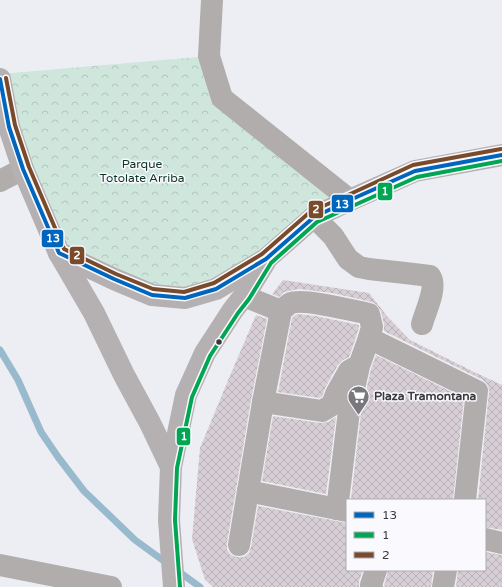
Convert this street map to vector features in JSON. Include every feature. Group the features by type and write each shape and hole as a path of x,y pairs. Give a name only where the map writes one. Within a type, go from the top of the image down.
{"main road":[{"path":"0,79 9,127 23,169 59,253 94,313 124,376 150,423 171,466"},
{"path":"59,253 152,295 185,298 216,289 266,259 314,217 350,200 415,171 502,155"},
{"path":"173,582 169,520 171,466 186,395 205,353 229,315 244,296 266,259"}],"street":[{"path":"212,0 209,56 222,98 350,200"},
{"path":"0,181 23,169"},
{"path":"314,217 334,236 348,259 359,267 430,276 432,280 432,290 422,324"},
{"path":"244,296 281,311"},
{"path":"239,545 248,491 263,402 281,311 291,303 304,302 338,307 368,314 372,327 359,366 349,411 342,510 248,491"},
{"path":"369,338 477,391 465,499"},
{"path":"263,402 322,411 332,405 336,394 349,371 359,366"},
{"path":"486,539 502,543"},
{"path":"0,565 111,587"},
{"path":"372,587 371,585 376,571"},
{"path":"443,587 446,571"}],"green space":[{"name":"Parque Totolate Arriba","path":"209,56 222,98 350,200 185,298 59,253 0,74"}],"building":[{"path":"283,280 369,293 387,316 410,340 502,385 502,530 486,527 486,499 478,499 489,392 488,385 483,380 384,331 381,311 377,305 372,302 332,293 298,289 284,292 279,297 272,294"},
{"path":"298,314 316,316 359,325 349,357 338,365 325,388 322,397 319,398 278,392 292,318"},
{"path":"256,315 267,319 251,400 227,550 231,555 237,557 244,557 249,553 258,506 346,523 346,571 363,571 359,581 359,587 213,587 205,580 192,539 200,448"},
{"path":"376,355 464,398 453,499 351,499 361,413 371,369"},
{"path":"273,416 320,423 328,422 336,417 326,494 262,481"},
{"path":"486,552 502,555 502,587 456,587 458,571 486,571"},
{"path":"388,571 433,571 431,587 384,587"}],"waterway":[{"path":"0,350 18,380 41,432 84,491 135,540 168,564"},
{"path":"178,571 200,587"}],"transit line":[{"name":"2","path":"6,78 15,125 29,167 64,249 116,274 153,289 184,292 214,283 262,254 310,212 413,165 501,149"},
{"name":"13","path":"0,79 9,127 23,169 59,253 152,295 185,298 216,289 266,259 314,217 350,200 415,171 502,155"},
{"name":"1","path":"180,587 175,520 177,468 192,397 210,356 249,299 271,263 317,222 417,177 502,161"}],"place":[{"name":"Plaza Tramontana","path":"358,416"}]}
